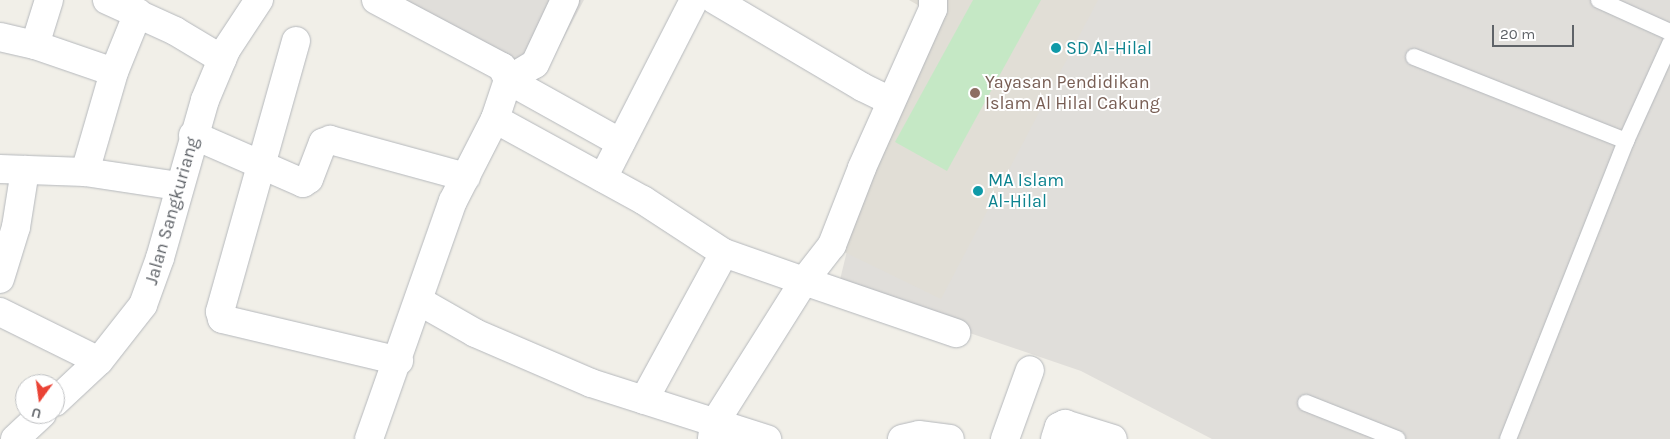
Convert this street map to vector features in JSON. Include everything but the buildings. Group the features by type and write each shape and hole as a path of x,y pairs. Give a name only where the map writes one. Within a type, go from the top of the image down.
{"street":[{"path":"35,45 49,0"},
{"path":"107,0 138,13 222,59"},
{"name":"Jalan Sangkuriang","path":"65,393 99,361 126,330 146,298 193,135 222,59 259,0"},
{"path":"376,0 502,67 508,80 621,143"},
{"path":"372,438 437,244 466,177 495,119 508,80 535,64 565,0"},
{"path":"603,178 694,0"},
{"path":"715,0 862,87 892,101"},
{"path":"712,431 804,281 832,245 933,9 933,0"},
{"path":"85,172 114,72 138,13"},
{"path":"0,37 35,45 114,72"},
{"path":"296,41 260,163 220,312 222,319 399,361"},
{"path":"495,119 643,200 724,253 956,333"},
{"path":"193,135 303,183 309,179 323,143 330,140 466,177"},
{"path":"0,279 16,226 13,170 85,172 179,186"},
{"path":"644,400 724,253"},
{"path":"419,301 475,333 591,383 644,400 672,406 712,431 767,439"},
{"path":"0,312 99,361"},
{"path":"1005,439 1030,370"},
{"path":"18,438 32,424"},
{"path":"1055,439 1060,427 1065,424 1113,439"},
{"path":"902,439 920,435 950,439"}],"lane":[{"path":"1600,0 1670,32"},
{"path":"1508,439 1626,141 1670,44"},
{"path":"1414,56 1626,141"},
{"path":"1306,403 1397,439"}],"shaded area":[{"path":"396,0 584,0 544,75"},
{"name":"Yayasan Pendidikan Islam Al Hilal Cakung","path":"909,0 1098,0 941,299 836,248 937,16"},
{"path":"950,0 1670,0 1670,439 1212,439 1081,371 838,288 862,189"}],"green space":[{"path":"973,0 1041,0 947,171 895,142"}],"place":[{"name":"SD Al-Hilal","path":"1056,48"},
{"name":"Yayasan Pendidikan Islam Al Hilal Cakung","path":"975,93"},
{"name":"MA Islam Al-Hilal","path":"978,191"}]}
